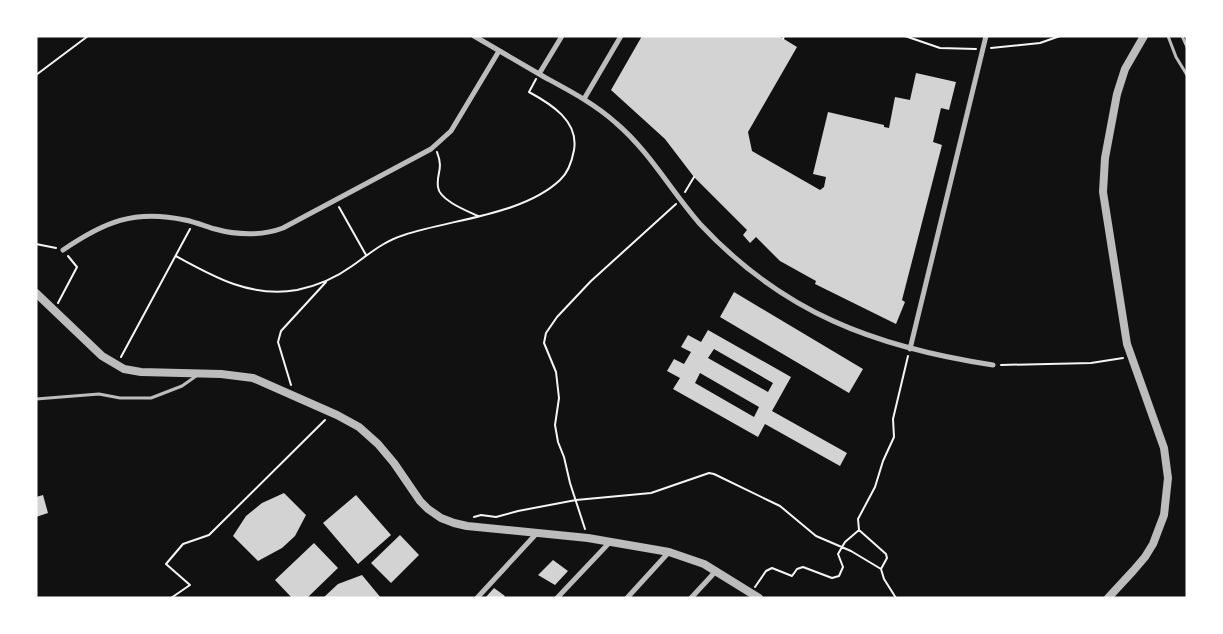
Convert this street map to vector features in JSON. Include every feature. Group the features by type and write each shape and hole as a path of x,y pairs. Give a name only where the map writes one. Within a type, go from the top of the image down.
{"street":[{"path":"474,36 584,99 617,124 643,150 699,222 728,252 759,279 776,290 812,311 849,328 910,349 993,364"},
{"path":"540,74 562,36"},
{"path":"584,99 622,36"},
{"path":"910,349 986,36"},
{"path":"1131,58 1136,36"},
{"path":"1108,598 1134,571 1153,544 1164,515 1167,497 1168,478 1164,448 1130,357 1123,328 1103,192 1105,158 1120,80 1144,36"},
{"path":"63,250 88,232 113,221 128,218 154,216 194,222 217,230 236,232 268,233 283,228 434,146 451,131 499,51"},
{"path":"36,293 102,356 116,366 142,372 229,374 253,378 332,412 358,428 378,444 394,463 420,501 441,518 467,526 588,538 669,552 716,570 748,595 759,598"},
{"path":"477,598 537,533"},
{"path":"557,598 610,542"},
{"path":"627,598 669,552"},
{"path":"691,598 716,570"}],"lane":[{"path":"1168,36 1176,57 1187,75"},
{"path":"1182,36 1187,47"},
{"path":"36,399 99,394 130,399 151,398 182,386 200,374"}],"path":[{"path":"36,75 88,36"},
{"path":"905,36 940,48 961,50"},
{"path":"1002,48 1040,43 1060,36"},
{"path":"176,256 212,276 237,286 263,291 297,290 327,280 352,266 371,250 403,235 478,216 539,196 561,180 572,164 575,145 572,128 556,108 529,92 540,74"},
{"path":"434,146 440,162 437,186 440,194 452,203 478,216"},
{"path":"588,538 570,483 564,456 558,442 555,425 558,398 556,372 544,343 546,333 557,317 592,281 680,200 694,177"},
{"path":"335,201 366,255"},
{"path":"116,366 194,222"},
{"path":"36,244 63,250 76,267 54,311"},
{"path":"294,396 278,342 281,331 327,280"},
{"path":"881,569 888,558 859,530 858,519 870,498 894,436 893,419 910,349"},
{"path":"993,364 1019,366 1091,363 1130,357"},
{"path":"170,598 190,585 166,564 183,544 209,535 332,412"},
{"path":"467,526 476,515 496,517 576,500 650,493 709,473 780,506 816,536 851,551 881,569 884,579 896,598"},
{"path":"748,595 766,571 772,568 788,576 792,576 797,569 803,567 832,578 839,576 843,567 838,554 841,547 859,530"}],"building":[{"path":"642,36 779,36 797,47 748,132 752,151 820,190 824,187 826,177 813,174 828,112 884,125 884,127 889,128 895,97 910,100 916,73 956,82 949,110 941,108 933,142 942,145 902,300 905,302 896,324 815,284 816,281 780,261 756,237 750,243 743,235 747,230 694,177 665,139 611,90"},
{"path":"734,292 863,369 849,393 720,317"},
{"path":"708,330 791,377 772,411 847,453 840,466 765,424 758,437 673,389 680,378 667,371 674,359 684,364 691,352 681,347 688,335 701,342","holes":["714,349 773,383 768,392 708,358","700,373 759,407 754,417 695,383"]},
{"path":"284,493 306,515 295,536 282,548 258,561 233,536 246,516 262,503"},
{"path":"43,495 48,513 36,517 36,497"},
{"path":"356,495 391,535 358,564 323,523"},
{"path":"400,535 419,555 391,583 371,563"},
{"path":"314,543 338,568 307,598 292,598 275,580"},
{"path":"553,560 568,571 555,585 538,575"},
{"path":"362,575 381,598 323,598 338,584"},
{"path":"494,588 505,596 503,598 486,597"}]}
